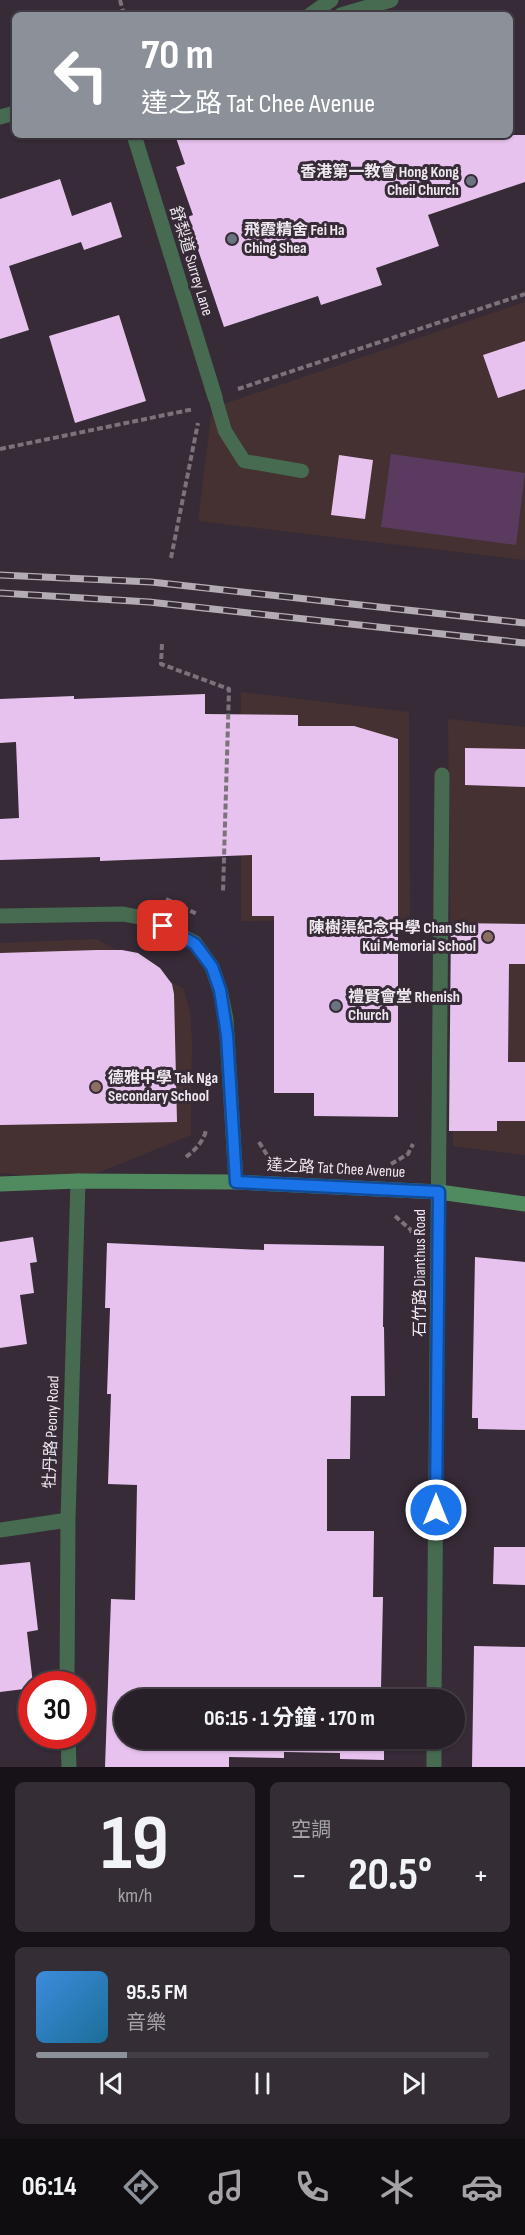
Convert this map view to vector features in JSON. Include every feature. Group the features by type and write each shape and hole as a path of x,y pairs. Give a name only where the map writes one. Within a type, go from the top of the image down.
{"main road":[{"name":"達之路 Tat Chee Avenue","path":"0,1184 78,1181 236,1182 439,1192 525,1204"}],"street":[{"path":"314,12 331,0"},
{"path":"351,12 391,0"},
{"name":"舒梨道 Surrey Lane","path":"135,138 215,397"},
{"name":"石竹路 Dianthus Road","path":"434,1689 442,775"},
{"path":"0,916 123,914 149,919 195,944 212,967 226,1019 236,1182"},
{"name":"牡丹路 Peony Road","path":"67,1671 68,1520 78,1181"},
{"path":"0,1530 68,1520"},
{"path":"68,1749 69,1767"},
{"path":"434,1749 434,1767"}],"lane":[{"path":"215,397 225,431 244,461 302,471"}],"path":[{"path":"0,449 201,407 215,397 525,294"},
{"path":"171,558 201,407"},
{"path":"162,644 160,664 229,689 223,892"},
{"path":"162,898 189,909 202,918"},
{"path":"186,1157 196,1148 206,1133 206,1121"},
{"path":"255,1135 267,1155 283,1164"},
{"path":"379,1164 391,1164 408,1154 417,1136"}],"shaded area":[{"path":"525,302 525,560 198,521 212,408"},
{"path":"391,454 525,473 516,545 381,527"},
{"path":"241,692 409,712 410,920 241,921"},
{"name":"陳樹渠紀念中學 Chan Shu Kui Memorial School","path":"448,719 525,727 525,1155 453,1146"},
{"name":"德雅中學 Tak Nga Secondary School","path":"97,939 184,989 190,1013 192,1039 191,1135 78,1181 0,1173 0,943"}],"building":[{"path":"513,135 525,135 525,182 428,215 439,246 376,268 382,285 321,305 318,296 224,327 187,217 193,215 176,167 185,164 176,138 513,138"},
{"path":"60,179 72,216 111,202 122,237 84,250 81,242 9,266 29,330 0,339 0,199"},
{"path":"119,315 146,401 75,423 49,336"},
{"path":"525,341 525,389 498,398 483,355"},
{"path":"339,455 373,460 365,519 331,515"},
{"path":"205,694 205,714 298,715 298,726 354,726 398,739 398,1117 314,1116 314,1093 274,1093 274,916 252,916 252,855 100,861 100,857 0,860 0,819 19,818 16,742 0,743 0,699 74,696 74,699"},
{"path":"465,748 525,749 525,787 465,785"},
{"path":"451,923 525,924 525,964 509,964 508,1062 525,1062 525,1121 497,1121 497,1131 449,1131"},
{"name":"德雅中學 Tak Nga Secondary School","path":"122,950 138,953 160,968 172,984 177,1122 0,1125 0,953"},
{"path":"33,1237 37,1262 30,1263 34,1293 20,1295 27,1344 0,1348 0,1242"},
{"path":"107,1243 264,1250 264,1244 384,1246 385,1396 351,1396 350,1459 327,1459 327,1531 374,1531 373,1597 383,1597 381,1688 384,1689 114,1689 114,1749 384,1749 384,1760 340,1759 340,1753 284,1752 284,1758 229,1757 229,1767 105,1767 111,1599 135,1600 137,1485 108,1484 111,1394 107,1394 110,1308 105,1308"},
{"path":"475,1257 525,1262 525,1430 478,1429 478,1418 472,1418"},
{"path":"494,1547 525,1547 525,1585 493,1584"},
{"path":"30,1562 38,1630 27,1632 32,1671 18,1671 18,1690 0,1692 0,1565"},
{"path":"474,1646 525,1647 525,1767 472,1767"}],"railway":[{"path":"0,575 151,582 525,623"},
{"path":"0,593 149,602 525,643"}],"place":[{"name":"香港第一教會 Hong Kong Cheil Church","path":"471,181"},
{"name":"飛霞精舍 Fei Ha Ching Shea","path":"232,239"},
{"name":"陳樹渠紀念中學 Chan Shu Kui Memorial School","path":"488,937"},
{"name":"禮賢會堂 Rhenish Church","path":"336,1006"},
{"name":"德雅中學 Tak Nga Secondary School","path":"96,1087"}],"route":[{"path":"163,926 195,944 212,967 220,990 226,1019 236,1182 439,1192 436,1510"}]}
